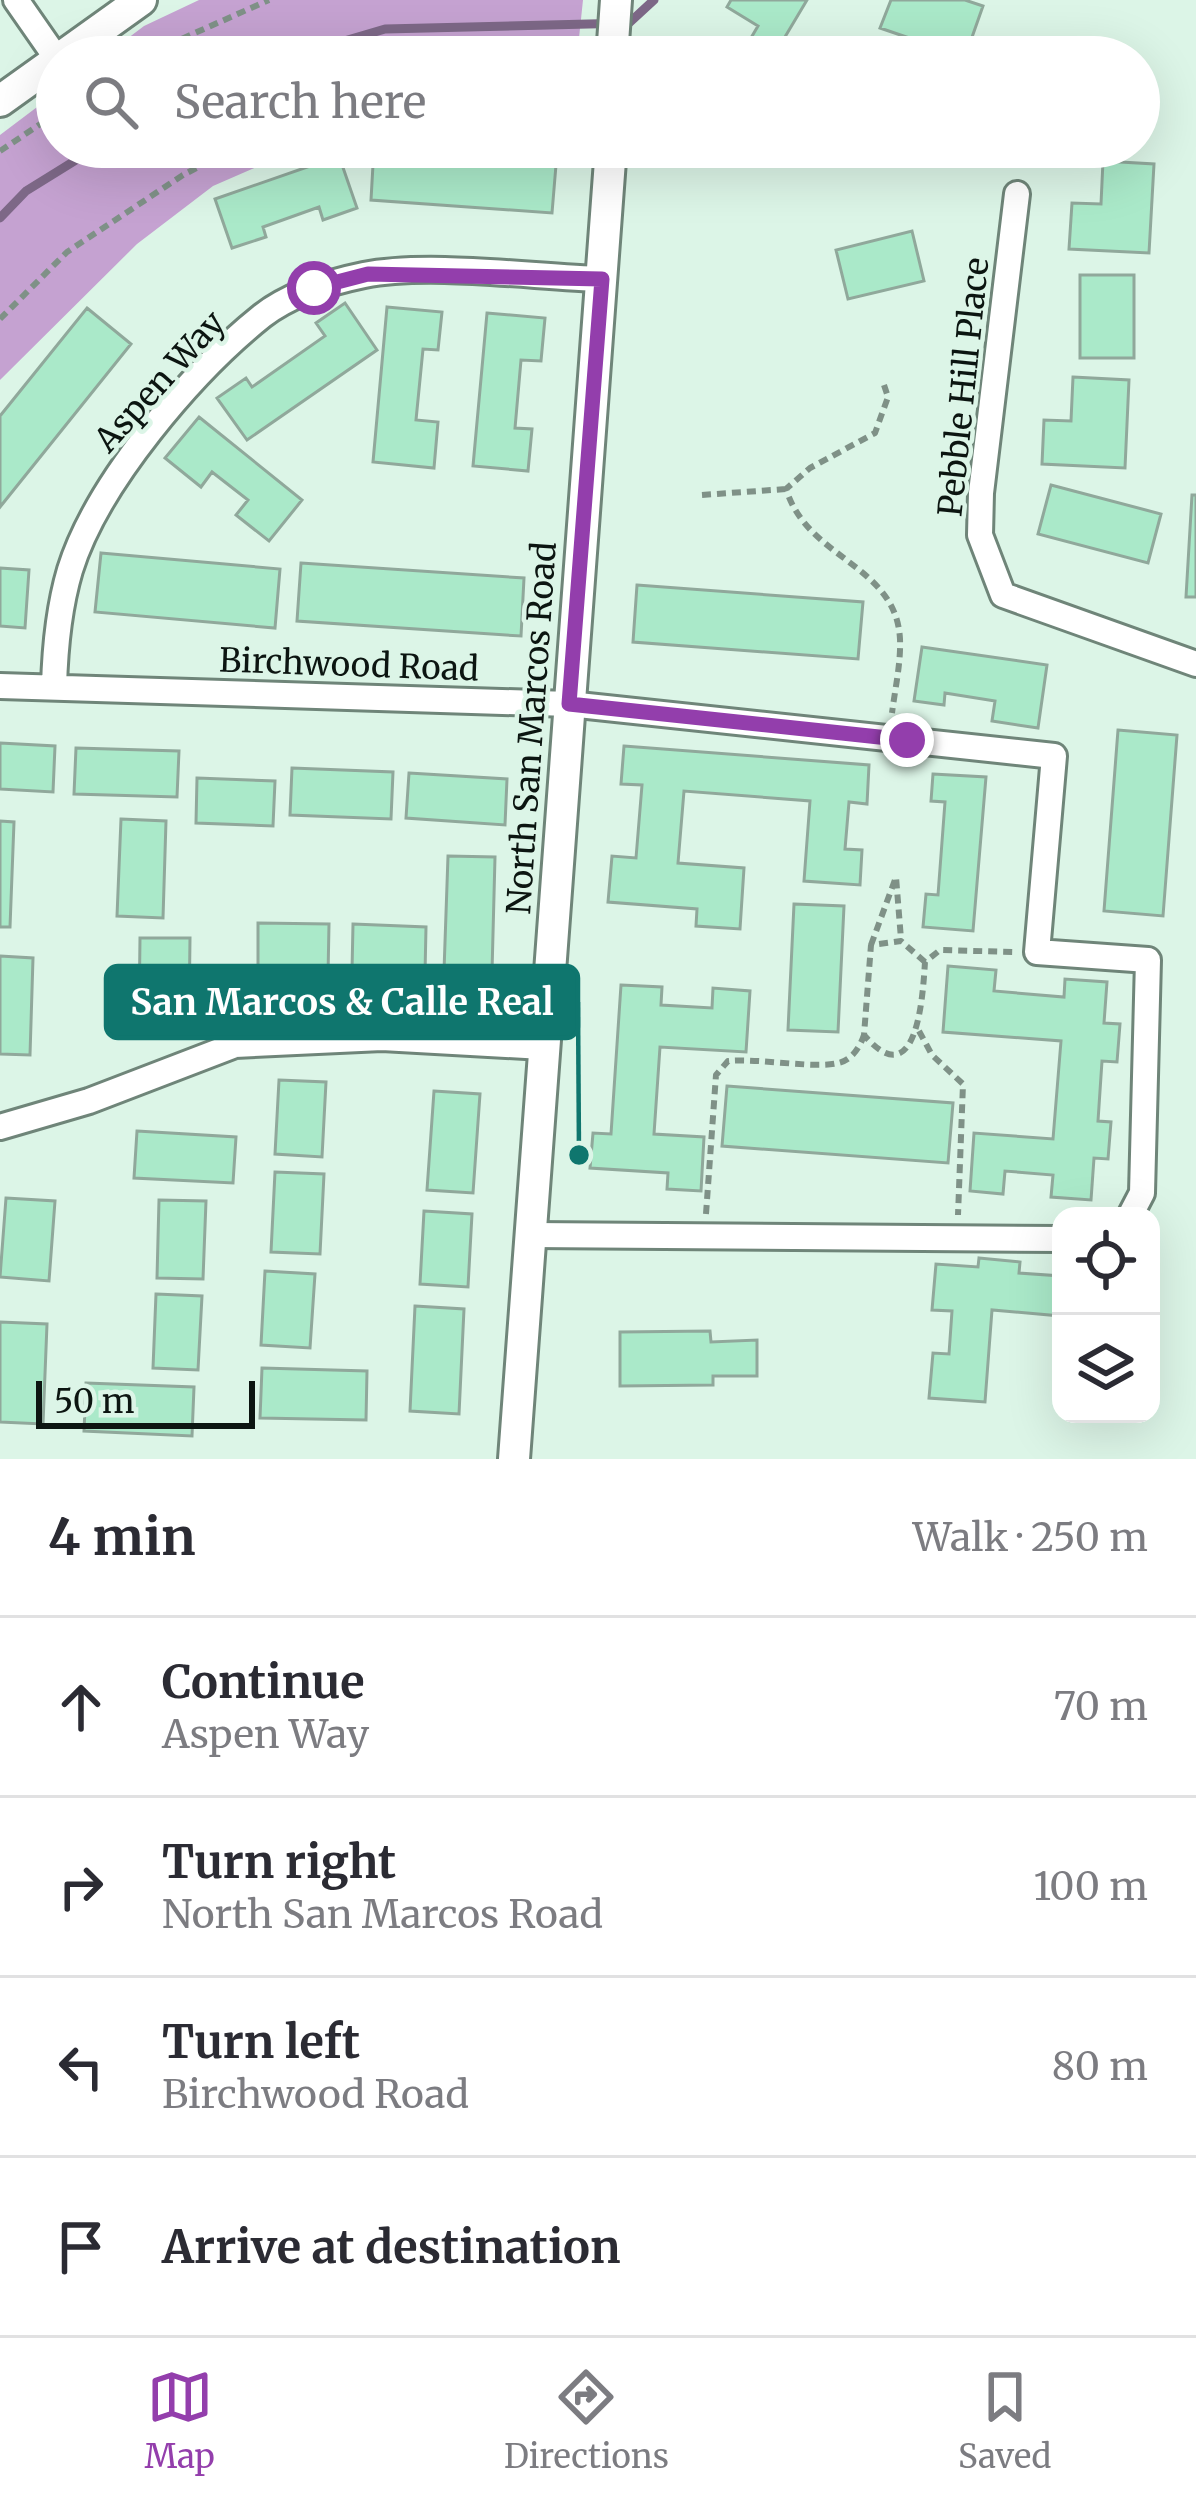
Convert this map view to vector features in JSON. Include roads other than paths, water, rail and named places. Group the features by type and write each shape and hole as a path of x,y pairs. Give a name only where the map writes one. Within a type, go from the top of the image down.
{"street":[{"path":"16,0 41,36"},
{"path":"85,36 140,0"},
{"path":"613,36 616,0"},
{"path":"0,101 36,72"},
{"name":"North San Marcos Road","path":"514,1459 610,168"},
{"name":"Pebble Hill Place","path":"1017,194 980,535 1003,595 1196,664"},
{"name":"Aspen Way","path":"53,687 70,569 100,501 142,441 265,313 314,288 368,274 602,279"},
{"name":"Birchwood Road","path":"0,686 569,704 1054,755 1037,952 1148,960 1142,1193 1135,1207"},
{"path":"0,1127 88,1101 235,1045 382,1038 543,1047"},
{"path":"531,1235 1052,1239"}],"waterway":[{"path":"361,36 385,29 629,23 654,0"},
{"path":"0,218 26,191 63,168"}],"place":[{"name":"San Marcos & Calle Real","path":"579,1155"}]}
